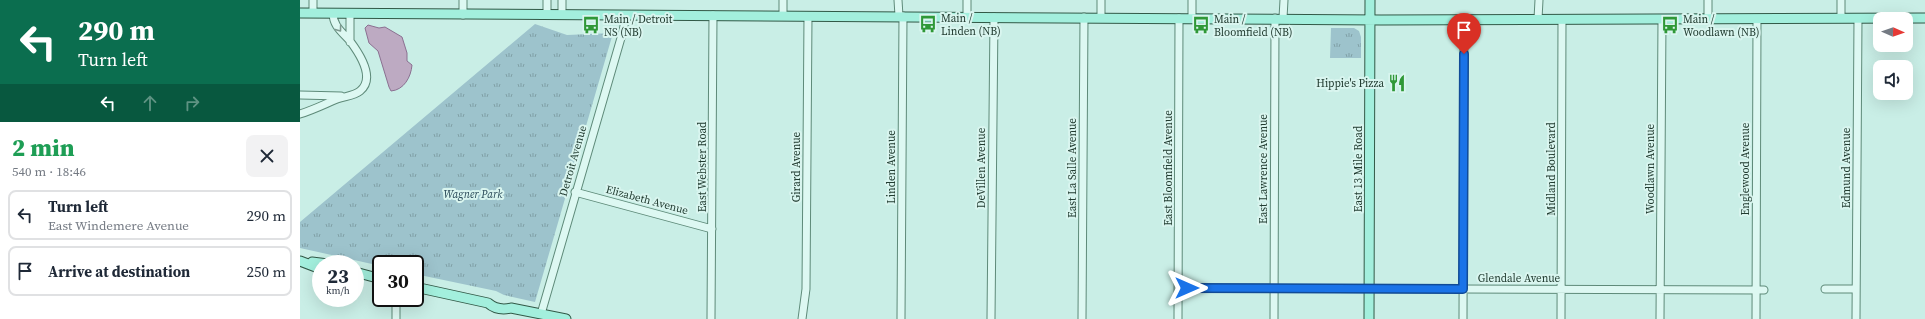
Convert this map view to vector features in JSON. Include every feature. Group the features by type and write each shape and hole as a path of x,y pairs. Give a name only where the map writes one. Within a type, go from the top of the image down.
{"main road":[{"name":"East 13 Mile Road","path":"1369,319 1370,0"},
{"path":"300,13 1279,18 1370,20 1925,18"},
{"path":"424,289 488,303 495,301 502,302 511,308 544,316 566,319"}],"street":[{"path":"313,0 313,13"},
{"path":"463,0 463,15"},
{"path":"547,0 547,15"},
{"path":"562,0 562,15"},
{"path":"782,0 783,16"},
{"name":"Linden Avenue","path":"898,0 901,16 901,319"},
{"path":"967,0 967,16"},
{"path":"1101,0 1101,17"},
{"path":"1192,0 1192,18"},
{"name":"East Lawrence Avenue","path":"1274,319 1279,18 1284,0"},
{"path":"1708,0 1708,19"},
{"path":"1841,0 1841,18"},
{"path":"1538,19 1539,1"},
{"path":"300,114 344,97 354,95 361,90 365,83 366,73 364,64 350,42 335,25 333,13"},
{"path":"350,14 350,42"},
{"name":"Detroit Avenue","path":"544,316 575,192 623,31 626,15"},
{"name":"East Webster Road","path":"711,319 714,15"},
{"name":"Girard Avenue","path":"802,319 806,289 808,16"},
{"name":"DeVillen Avenue","path":"991,319 994,17"},
{"name":"East La Salle Avenue","path":"1082,319 1084,17"},
{"name":"East Bloomfield Avenue","path":"1178,319 1179,18"},
{"name":"Edmund Avenue","path":"1856,319 1858,18"},
{"path":"1462,319 1464,19"},
{"name":"Midland Boulevard","path":"1561,319 1562,19"},
{"name":"Woodlawn Avenue","path":"1660,319 1662,19"},
{"name":"Englewood Avenue","path":"1756,319 1757,19"},
{"path":"300,95 344,97"},
{"name":"Elizabeth Avenue","path":"575,192 712,229"},
{"name":"Glendale Avenue","path":"1178,288 1764,290"},
{"path":"1825,289 1856,289"},
{"path":"396,307 396,319"}],"green space":[{"name":"Wagner Park","path":"535,24 567,35 613,33 535,302 504,295 496,291 424,276 424,255 372,255 372,264 364,262 364,255 332,255 300,248 300,222"},
{"path":"1331,28 1354,28 1359,31 1361,37 1361,58 1330,58"}],"shaded area":[{"path":"368,25 379,28 385,27 402,37 407,53 407,61 412,65 406,82 396,90 391,91 378,51 369,43 365,28"}],"place":[{"name":"Main / Linden (NB)","path":"928,24"},
{"name":"Main / Detroit NS (NB)","path":"591,25"},
{"name":"Main / Bloomfield (NB)","path":"1201,25"},
{"name":"Main / Woodlawn (NB)","path":"1670,25"},
{"name":"Hippie's Pizza","path":"1397,83"}],"route":[{"path":"1187,288 1463,289 1464,54"}]}
